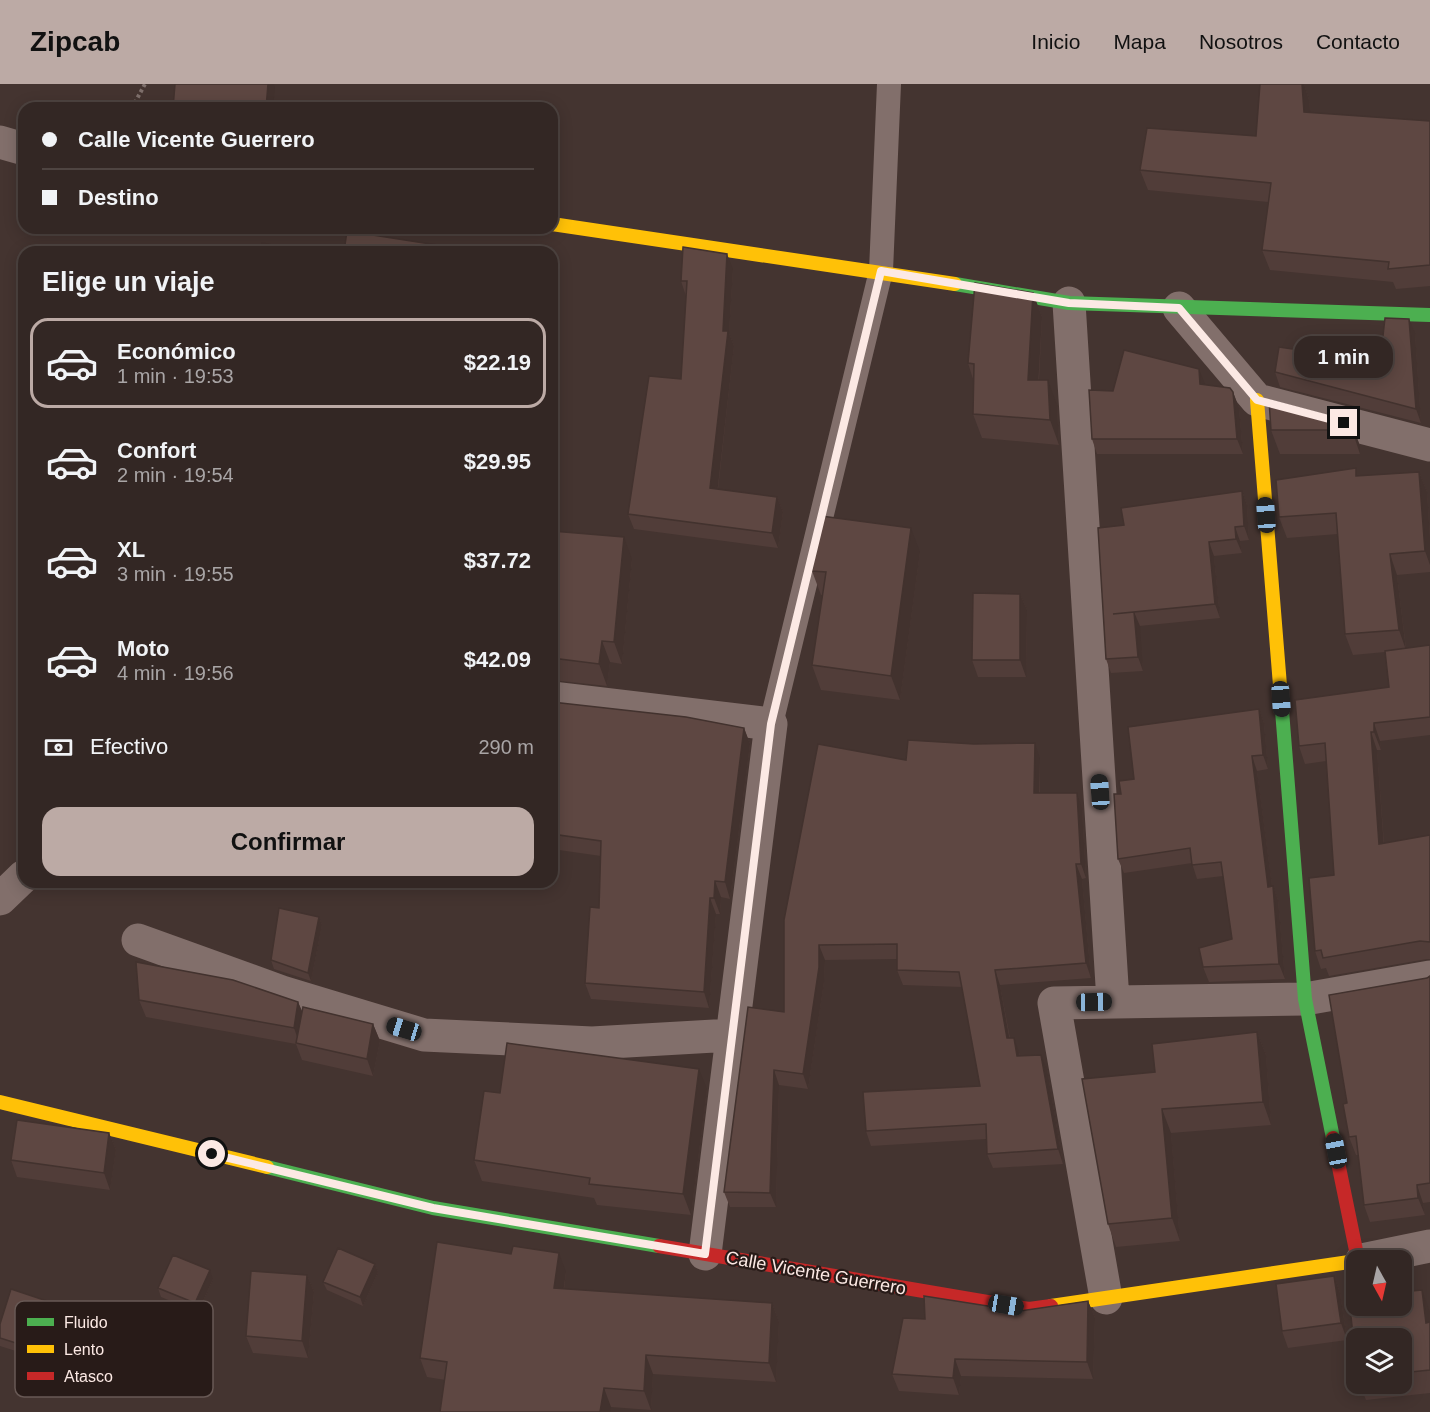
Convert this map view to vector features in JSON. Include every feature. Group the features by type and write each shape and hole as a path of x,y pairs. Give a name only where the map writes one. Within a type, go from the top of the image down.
{"street":[{"path":"0,142 18,147"},
{"path":"558,225 881,271 1069,303 1430,315"},
{"path":"1069,303 1113,1001"},
{"path":"1179,308 1257,400 1430,445"},
{"path":"1257,400 1305,999 1356,1250"},
{"path":"558,699 771,724 705,1254"},
{"path":"0,899 18,882"},
{"path":"138,940 282,992 424,1035 592,1043 732,1035"},
{"path":"1106,1298 1054,1003 1305,999 1430,977"},
{"name":"Calle Vicente Guerrero","path":"0,1102 433,1208 1029,1309 1346,1262"},
{"name":"Calle Vicente Guerrero","path":"1409,1250 1430,1246"}],"lane":[{"path":"771,724 881,271 889,84"}],"path":[{"path":"135,102 145,84"}],"building":[{"path":"175,84 268,84 266,102 174,102"},
{"path":"1260,84 1302,84 1304,112 1430,121 1430,265 1388,269 1389,262 1262,250 1271,183 1140,170 1147,128 1256,136"},
{"path":"347,234 366,234 443,246 345,246"},
{"path":"262,243 277,246 262,246"},
{"path":"683,247 727,254 723,331 728,331 710,488 777,497 772,533 628,514 649,376 681,379 687,281 681,281"},
{"path":"975,283 1033,293 1028,380 1048,380 1050,420 973,414 974,364 968,363"},
{"path":"1385,318 1409,319 1416,409 1275,372 1279,347 1380,362"},
{"path":"1124,350 1199,369 1200,384 1230,388 1233,392 1237,439 1092,439 1089,390 1113,391"},
{"path":"1269,400 1351,422 1352,430 1271,430"},
{"path":"1356,468 1356,476 1419,472 1425,551 1390,554 1399,630 1345,634 1336,513 1279,517 1276,480"},
{"path":"1242,491 1244,526 1235,527 1236,539 1209,542 1215,604 1113,614 1134,612 1138,657 1106,659 1098,528 1124,525 1121,508"},
{"path":"821,516 911,528 891,676 812,665 826,572 812,571"},
{"path":"558,532 624,537 614,642 602,641 599,664 558,659"},
{"path":"973,593 1020,594 1020,660 972,660"},
{"path":"1430,645 1430,717 1374,723 1374,732 1371,732 1379,844 1430,835 1430,942 1420,941 1323,958 1321,950 1315,951 1309,878 1334,875 1325,743 1299,746 1295,700 1389,687 1385,651"},
{"path":"558,703 686,717 744,728 725,882 715,881 714,898 710,898 704,992 585,983 590,907 599,908 601,841 558,835"},
{"path":"1259,709 1263,755 1252,756 1268,887 1273,886 1279,964 1203,967 1199,948 1232,939 1221,862 1192,865 1190,848 1118,859 1114,794 1121,794 1119,781 1134,779 1128,727"},
{"path":"908,740 974,744 1035,743 1034,793 1077,793 1081,864 1076,864 1086,963 995,970 1007,1038 1014,1038 1017,1056 1041,1055 1058,1149 987,1154 986,1124 866,1131 863,1092 980,1086 959,972 897,970 897,944 819,945 819,967 803,1074 774,1070 770,1193 724,1192 748,1007 784,1012 784,920 818,744 906,760"},
{"path":"279,908 319,917 308,973 271,960"},
{"path":"136,962 233,980 298,1002 294,1028 139,1000"},
{"path":"1430,976 1430,1183 1417,1185 1418,1198 1364,1205 1356,1136 1349,1137 1343,1104 1347,1103 1329,995"},
{"path":"303,1007 373,1024 367,1059 296,1043"},
{"path":"1257,1032 1263,1102 1162,1109 1172,1218 1108,1224 1082,1079 1155,1072 1152,1044"},
{"path":"507,1043 699,1069 683,1194 589,1184 590,1178 474,1160 484,1091 500,1093"},
{"path":"17,1120 109,1133 104,1173 11,1160"},
{"path":"437,1242 511,1254 513,1246 559,1253 554,1288 772,1303 769,1363 646,1355 644,1391 604,1388 600,1412 440,1412 447,1362 420,1358"},
{"path":"338,1248 375,1264 360,1297 323,1282"},
{"path":"173,1255 210,1270 196,1301 190,1301 158,1288"},
{"path":"251,1271 307,1275 302,1341 246,1336"},
{"path":"1334,1276 1341,1323 1282,1331 1276,1284"},
{"path":"11,1289 47,1301 15,1301 15,1343 0,1338 0,1324"},
{"path":"1422,1290 1426,1323 1430,1322 1430,1370 1412,1372 1412,1328 1352,1328 1351,1316 1412,1316 1412,1291"},
{"path":"924,1296 1020,1311 1088,1301 1087,1362 955,1359 953,1378 892,1374 903,1318 925,1319"}],"traffic: fast":[{"path":"955,284 1069,303 1430,315"},
{"path":"1281,698 1305,999 1333,1138"},
{"path":"267,1167 433,1208 659,1246"}],"traffic: slow":[{"path":"558,225 955,284"},
{"path":"1257,400 1281,698"},
{"path":"0,1102 267,1167"},
{"path":"1051,1306 1346,1262"}],"traffic: jam":[{"path":"1333,1138 1356,1250"},
{"path":"659,1246 1029,1309 1051,1306"}],"route":[{"path":"212,1154 433,1208 705,1254 771,724 881,271 1069,303 1179,308 1257,400 1344,423"}]}
